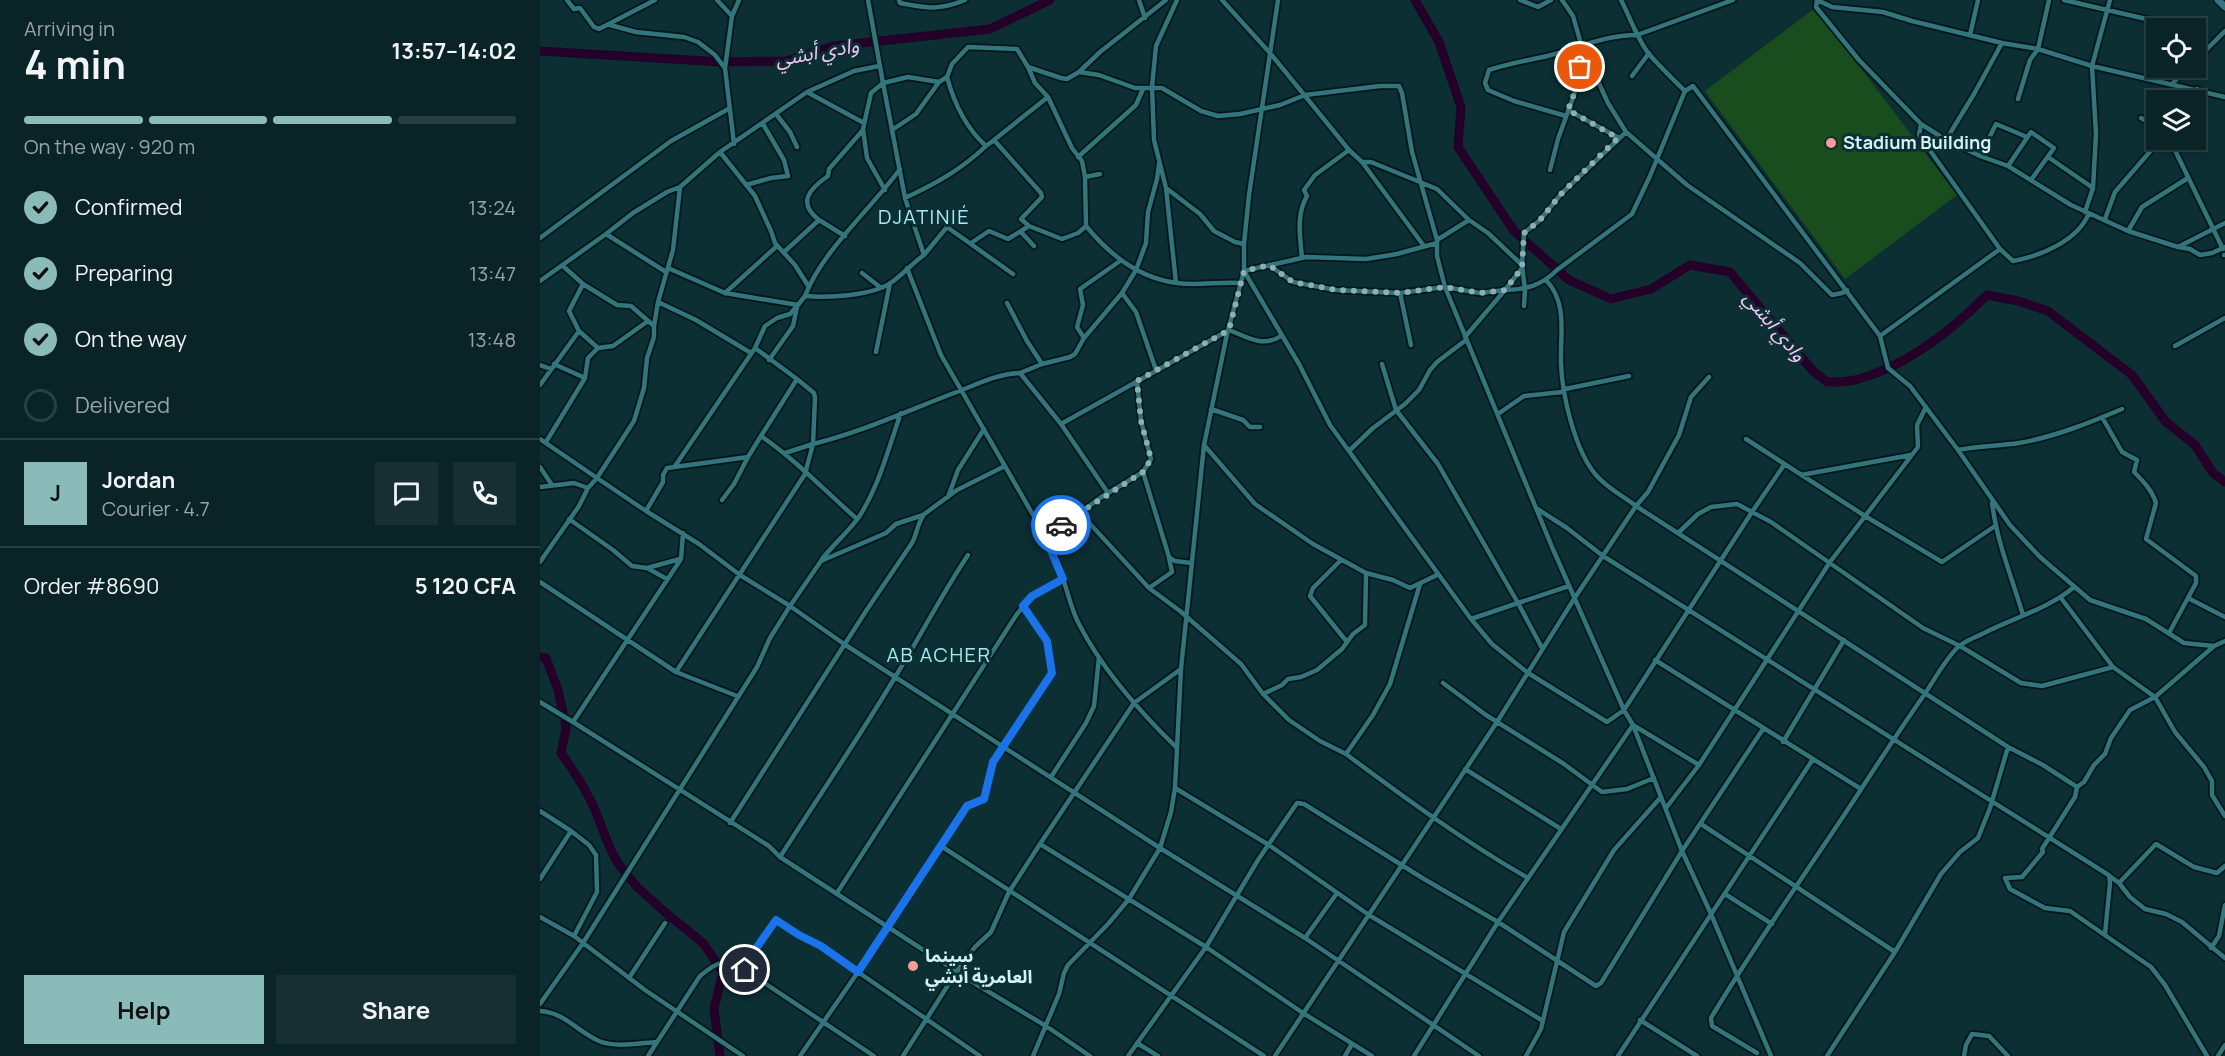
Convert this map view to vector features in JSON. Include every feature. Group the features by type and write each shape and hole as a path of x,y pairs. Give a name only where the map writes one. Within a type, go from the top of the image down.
{"main road":[{"path":"2218,0 2225,7"}],"street":[{"path":"567,0 574,9 580,8 596,28 610,25 655,0"},
{"path":"717,0 732,16"},
{"path":"734,144 725,68 732,16 739,0"},
{"path":"868,0 905,198 924,255"},
{"path":"899,0 900,3 932,9 965,0"},
{"path":"1139,0 1145,18"},
{"path":"1028,67 1067,78 1079,72 1100,52 1166,0"},
{"path":"1176,283 1166,188 1154,140 1152,87 1156,46 1177,0"},
{"path":"1222,0 1270,53 1349,150 1362,162 1424,246"},
{"path":"1034,1056 1068,965 1129,899 1160,848 1171,812 1175,788 1181,669 1188,620 1191,563 1204,445 1244,271 1244,244 1278,0"},
{"path":"1520,0 1538,7 1551,0"},
{"path":"1562,0 1573,16 1588,61 1616,119 1626,132 1710,202 1800,263 1832,295 1847,290"},
{"path":"1621,0 1637,35 1649,53 1685,91"},
{"path":"1715,0 1721,4"},
{"path":"1618,138 1567,113 1495,94 1488,90 1485,79 1488,70 1519,60 1544,57 1581,44 1625,35 1637,35 1733,0"},
{"path":"2175,150 2224,252 2200,255 2190,249 2128,231 2087,213 2008,166 1946,140 1921,124 1859,60 1816,7 1817,0 1832,6 1883,12 2002,43 2038,49 2092,66 2225,97"},
{"path":"1832,6 1838,0"},
{"path":"1970,35 1978,0"},
{"path":"2018,99 2030,60 2038,49 2049,0"},
{"path":"2064,0 2146,19"},
{"path":"1921,124 1919,135 2001,249 2013,261 2054,247 2079,230 2087,213 2093,188 2096,134 2092,66 2110,0"},
{"path":"610,25 636,32 684,37 698,42 715,55 725,68"},
{"path":"2206,50 2225,31"},
{"path":"1946,140 2002,43"},
{"path":"892,130 916,114 939,82 947,77 952,64 968,47 1017,49 1035,83 1048,98 1082,161 1085,177 1086,226 1120,261 1163,281 1240,283"},
{"path":"1632,76 1649,53"},
{"path":"1550,170 1580,67 1588,61"},
{"path":"540,281 633,213 667,192 680,187 720,152 807,92 854,71 879,66"},
{"path":"1079,72 1099,75 1119,84 1143,89 1152,87 1168,90 1201,111 1218,116 1261,110 1305,95 1380,86 1399,86 1419,181 1437,242 1437,256 1445,287 1574,599 1633,725 1682,851 1712,914 1771,1056"},
{"path":"885,190 867,158 863,129 872,93 883,83 908,77 939,82"},
{"path":"947,77 960,111 975,137 986,146"},
{"path":"2172,84 2178,78"},
{"path":"1269,265 1293,282 1353,291 1400,293 1445,287 1480,293 1525,290 1546,280 1632,214 1685,91 1689,86 1694,87 1880,336 1888,368 1910,386 1958,450 1992,501 2029,547 2090,600 2146,619 2184,643 2214,646"},
{"path":"1078,157 1136,105 1143,89"},
{"path":"807,92 864,123"},
{"path":"905,198 965,166 986,146 1048,98"},
{"path":"540,238 671,141 730,108"},
{"path":"776,114 790,132 796,147"},
{"path":"2140,118 2146,121"},
{"path":"746,186 771,178 788,176 784,160 763,124"},
{"path":"1980,156 1996,124 2027,137"},
{"path":"845,236 811,214 807,205 808,196 813,187 828,176 829,169 863,129"},
{"path":"1524,306 1525,290 1522,267 1524,233 1540,220 1561,194 1626,132"},
{"path":"2008,166 2032,133 2054,146 2031,180"},
{"path":"994,140 1041,193 1042,197 1021,219 1029,226 1062,239 1078,233 1086,226"},
{"path":"1302,258 1299,222 1301,207 1307,196 1304,190 1315,175 1349,150"},
{"path":"2105,219 2115,192 2151,150"},
{"path":"720,152 755,196 777,246 795,265 809,287"},
{"path":"2048,157 2093,188"},
{"path":"785,453 869,428 901,413 1004,374 1020,373 1075,354 1084,338 1122,293 1136,270 1146,243 1148,212 1157,178 1159,158"},
{"path":"1362,162 1371,162 1419,181 1444,194 1469,220 1488,232 1522,267"},
{"path":"675,466 753,350 765,326 777,318 790,314 798,305 845,236 900,169"},
{"path":"1085,177 1100,174"},
{"path":"2128,231 2142,207 2188,178"},
{"path":"540,562 634,421 644,388 647,358 654,337 658,302 673,250 680,187"},
{"path":"1166,188 1200,214 1214,231 1244,244"},
{"path":"805,296 823,298 873,291 891,283 924,255 955,217"},
{"path":"784,252 819,220"},
{"path":"1244,271 1302,258 1366,259 1396,254 1437,242 1469,220"},
{"path":"2178,247 2225,223"},
{"path":"971,243 989,231 1008,239 1029,226"},
{"path":"948,227 1013,273"},
{"path":"1021,232 1034,246"},
{"path":"606,234 667,270 724,293 798,305"},
{"path":"724,293 777,246"},
{"path":"1880,336 2001,249"},
{"path":"1084,338 1077,327 1083,305 1080,289 1120,261"},
{"path":"563,266 583,284 617,305 631,306 654,326"},
{"path":"1350,450 1419,390 1434,365 1466,339 1522,267"},
{"path":"907,268 941,355 1044,534 1079,624 1099,656 1145,717 1176,747"},
{"path":"1244,271 1299,364 1330,425 1471,619 1492,644 1528,673 1604,721 1611,720 1624,710 1784,465"},
{"path":"862,273 880,288"},
{"path":"1546,280 1557,296 1562,311 1561,365 1573,430 1590,467 1604,483 1720,561 2008,747 2043,765 2077,787"},
{"path":"876,352 891,283"},
{"path":"583,284 569,310 579,331 598,348"},
{"path":"1122,293 1136,312 1156,370"},
{"path":"1400,293 1411,345"},
{"path":"658,302 770,360 814,393 815,398 813,444 805,474 676,672"},
{"path":"1007,303 1042,364"},
{"path":"770,360 793,326 798,305"},
{"path":"2175,346 2225,318"},
{"path":"546,442 585,378 588,358 598,348 613,346 648,321"},
{"path":"1229,330 1258,342 1273,340 1281,336"},
{"path":"1061,424 1229,330"},
{"path":"540,385 579,331"},
{"path":"1382,364 1396,410 1438,464 1542,648"},
{"path":"540,365 552,366 585,378"},
{"path":"1020,373 1061,424 1108,493"},
{"path":"1498,414 1524,396 1562,392 1565,389 1629,376"},
{"path":"1275,1056 1497,722 1574,599 1652,485 1679,435 1691,397 1709,377"},
{"path":"722,500 797,379"},
{"path":"1044,534 1143,472 1151,459 1141,421 1137,381"},
{"path":"1666,808 1699,765 1830,562 1918,447 1917,425 1926,407"},
{"path":"1211,409 1243,420 1250,427 1260,427"},
{"path":"1958,450 2018,443 2074,428 2122,409"},
{"path":"540,1004 583,943 757,667 770,638 789,606 837,540 857,519 881,473 901,413"},
{"path":"2102,417 2122,452 2136,460 2134,472 2155,498 2156,503 2146,538 2196,576 2196,583 2169,633"},
{"path":"948,496 958,470 984,429"},
{"path":"761,436 785,453 805,474 857,519"},
{"path":"540,439 646,511 683,533 740,575 844,644 1160,848 1305,938 1479,1056"},
{"path":"1746,439 1801,476 1942,562 1995,526"},
{"path":"1204,445 1255,504 1313,544 1341,560 1366,573 1393,580 1410,588 1437,575"},
{"path":"1801,476 1912,455"},
{"path":"646,511 663,482 663,475 667,468 748,457"},
{"path":"821,561 886,533 896,524 923,515 948,496 1005,466"},
{"path":"540,467 552,485"},
{"path":"1143,472 1172,572 1149,588"},
{"path":"540,487 574,483 588,488"},
{"path":"1992,501 1995,526 2023,615"},
{"path":"1678,533 1692,518 1711,507 1737,504 1830,562 1923,628 1959,646 2021,683 2042,686 2113,667"},
{"path":"1536,508 1603,556 2109,875 2145,909 2166,914 2182,922 2225,958"},
{"path":"1080,513 1149,588 1180,611 1240,664 1263,694 1301,729 1346,754 1433,816 1528,878"},
{"path":"730,823 844,644 912,543 923,515"},
{"path":"569,519 632,566 647,568 667,579"},
{"path":"573,722 681,559 683,533"},
{"path":"780,857 896,676 931,618 937,603 968,555"},
{"path":"1169,557 1175,561 1191,563"},
{"path":"647,568 681,559"},
{"path":"1341,560 1313,588 1310,596 1347,642"},
{"path":"1263,694 1282,685 1288,679 1301,677 1317,670 1342,649 1353,634 1365,626 1366,573"},
{"path":"837,893 1023,606 1032,596 1063,579"},
{"path":"540,582 676,672 737,696"},
{"path":"1346,754 1373,715 1390,684 1420,584"},
{"path":"1471,619 1569,586"},
{"path":"1765,1041 1756,1055 1710,1023 1711,1018 1737,974 1797,888 1944,664 1959,646 2002,623 2061,598 2074,587"},
{"path":"2061,598 2113,667 2155,697 2175,732 2204,767 2212,781 2212,795 2225,816"},
{"path":"2188,598 2225,618"},
{"path":"800,1056 967,806 984,799 993,762 1052,673 1047,641 1023,606"},
{"path":"1783,742 1844,640"},
{"path":"2207,1056 2157,973 2070,911 2045,908 2010,889 2006,878 2022,877 2038,860 2075,797 2077,787 2084,782 2094,765 2105,754 2111,738 2130,710 2155,697 2214,646 2225,641"},
{"path":"1051,777 1086,723 1094,706 1099,656"},
{"path":"1655,660 1861,789"},
{"path":"903,1056 957,972 975,947 992,932 1009,891 1134,703 1181,669"},
{"path":"1443,683 1602,792 1640,785 1654,778"},
{"path":"540,702 769,846 780,857 1090,1056"},
{"path":"1633,725 1699,765"},
{"path":"1414,1056 1498,922 1633,725"},
{"path":"1128,1056 1206,947 1236,896 1297,803 1301,803 1498,922 1596,986 1601,983 1682,851 1763,729"},
{"path":"1827,1056 1895,952 1941,874 1960,852 1978,838 2008,747"},
{"path":"1618,1056 1813,759"},
{"path":"1465,769 1561,829"},
{"path":"1175,788 1269,845 1369,915 1543,1021"},
{"path":"1526,1056 1543,1021 1564,932 1614,850 1662,796"},
{"path":"540,811 589,845 596,855 597,892 574,936"},
{"path":"1701,824 1895,952"},
{"path":"540,879 571,831"},
{"path":"1040,844 1206,947 1303,1013 1372,1056"},
{"path":"2120,883 2156,844 2194,867 2217,873 2225,866"},
{"path":"941,846 1264,1056"},
{"path":"2105,934 2109,875"},
{"path":"1305,938 1337,893"},
{"path":"1725,894 1772,924"},
{"path":"2211,948 2219,936 2225,905"},
{"path":"540,918 574,936 629,978 743,1056"},
{"path":"745,970 757,947 776,920 821,946 980,1056"},
{"path":"629,978 665,923"},
{"path":"648,1056 700,976 710,968 730,962 874,1056"},
{"path":"540,1011 562,1017 605,1043 657,1042"},
{"path":"1640,1020 1697,1056"},
{"path":"1964,1056 1972,1034 1989,1036 2008,1056"},
{"path":"1137,1043 1158,1056"},
{"path":"1345,1056 1352,1044"},
{"path":"2218,1056 2225,1045"}],"green space":[{"name":"Stadium Building","path":"1815,8 1957,195 1845,279 1705,91"}],"waterway":[{"name":"وادي أبشي","path":"540,51 722,62 786,61 834,46 990,29 1050,0"},
{"name":"وادي أبشي","path":"1415,0 1439,42 1461,107 1458,147 1514,231 1569,280 1611,299 1651,289 1690,265 1730,272 1812,370 1827,382 1855,380 1910,357 1958,322 1987,295 2018,301 2048,311 2132,375 2166,422 2195,445 2213,473 2225,482"},
{"path":"540,657 546,658 558,690 563,712"},
{"path":"565,722 566,729 561,753 588,795 610,849 623,870"},
{"path":"629,877 666,913 703,943 723,972 714,1009 720,1056"}],"way so far":[{"path":"1061,525 1143,472 1149,464 1151,459 1141,421 1137,381 1229,330 1244,271 1269,265 1293,282 1320,288 1353,291 1400,293 1445,287 1480,293 1505,290 1522,268 1524,233 1540,220 1561,194 1618,138 1568,110 1580,67"}],"place":[{"name":"Stadium Building","path":"1831,143"},
{"name":"سينما العامرية أبشي","path":"913,966"}],"district":[{"name":"DJATINIÉ","path":"924,217"},
{"name":"AB ACHER","path":"939,655"}],"route":[{"path":"745,970 757,947 776,920 821,946 858,972 967,806 984,799 993,762 1052,673 1047,641 1023,606 1032,596 1063,579 1057,560 1044,534 1061,525"}]}
